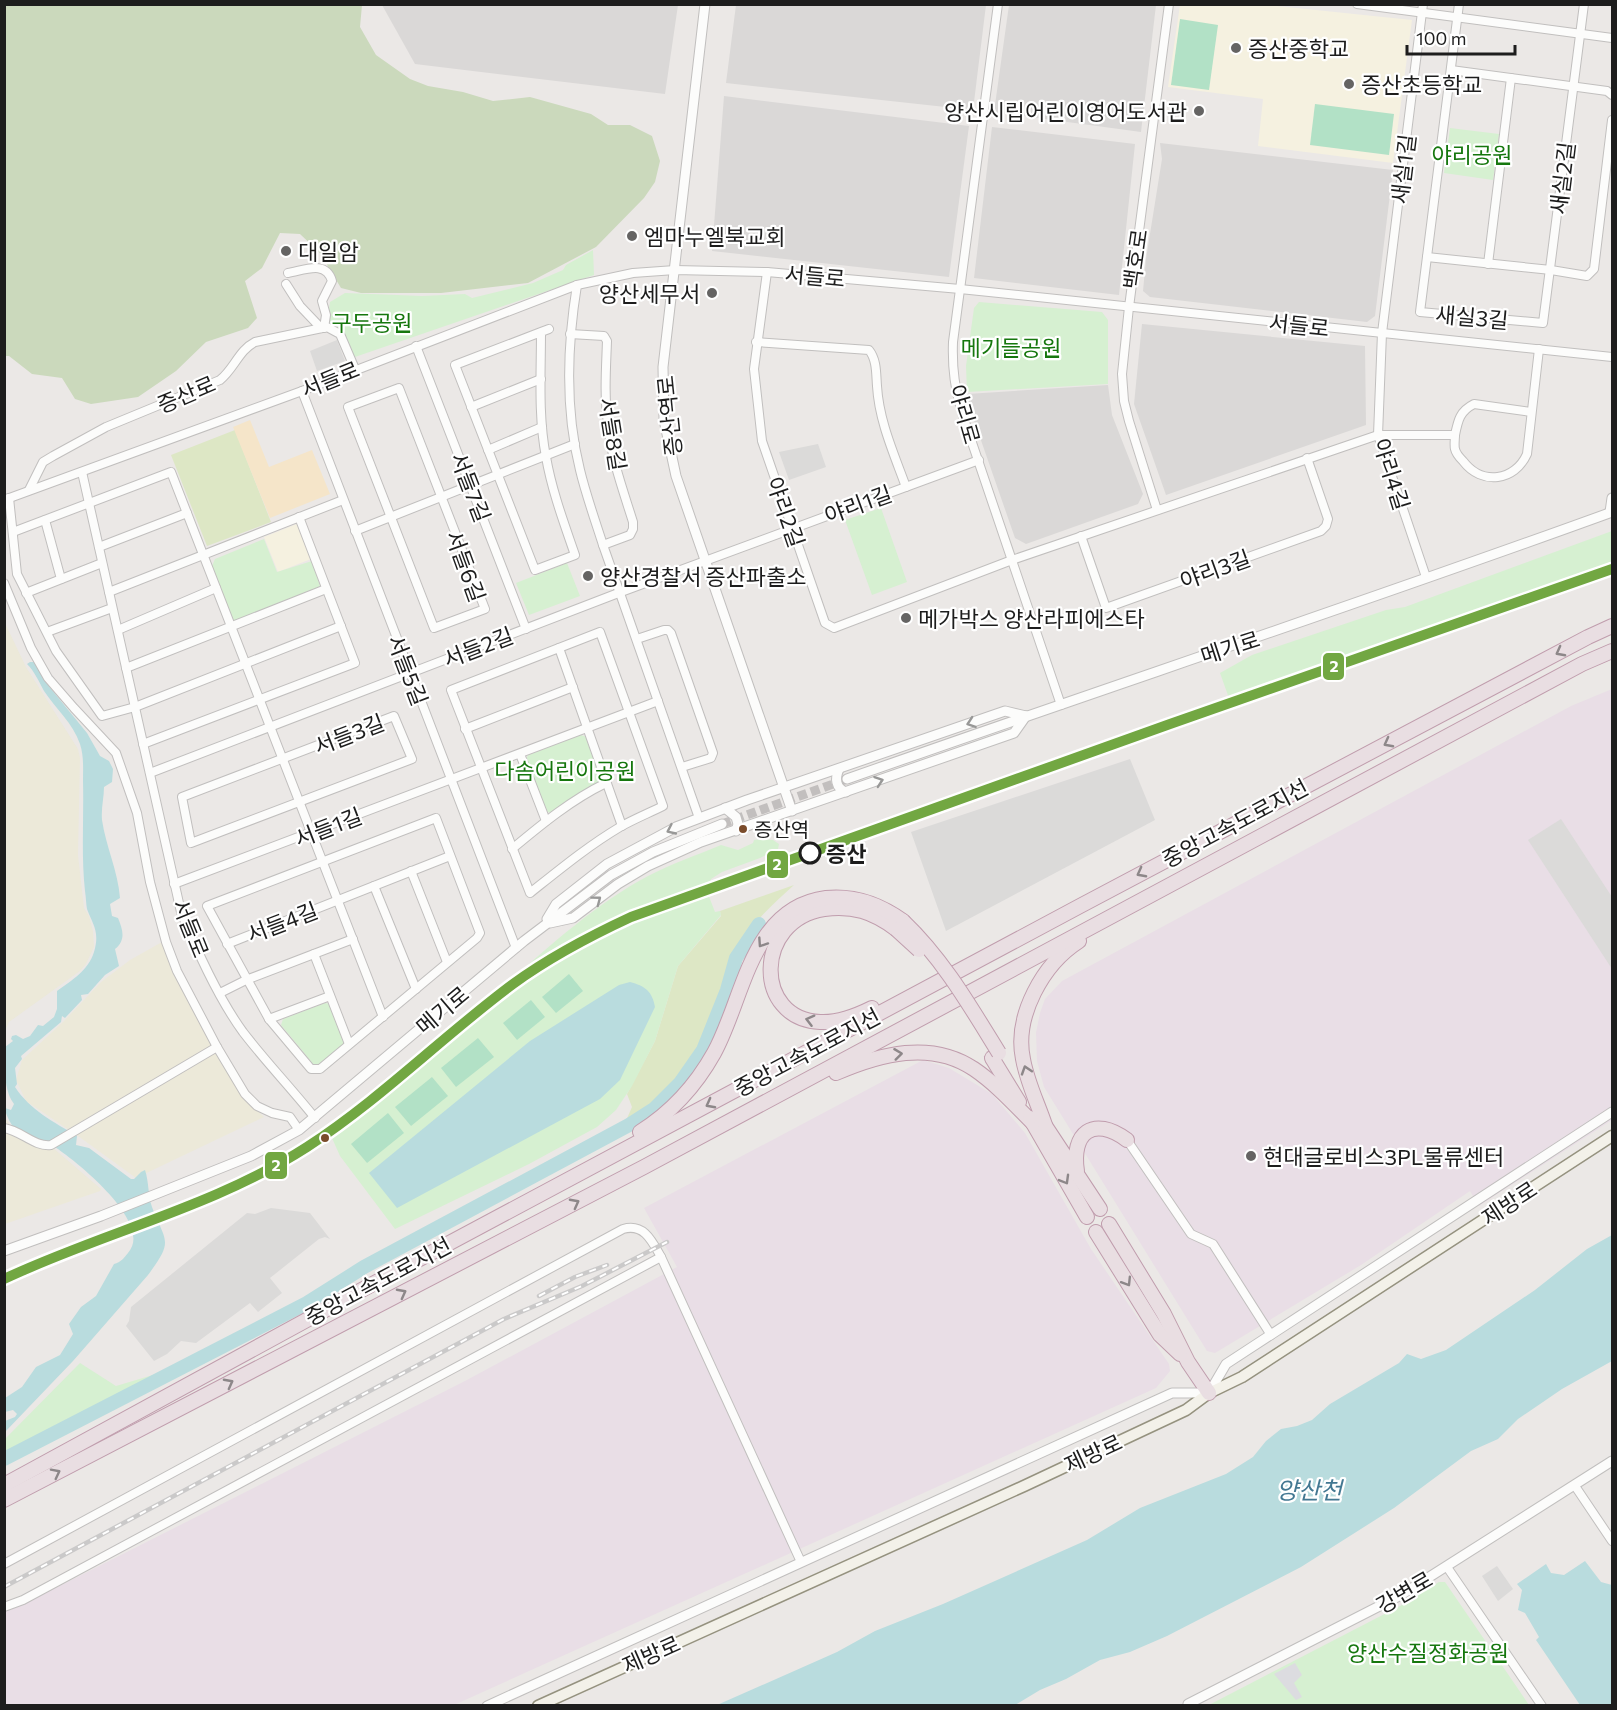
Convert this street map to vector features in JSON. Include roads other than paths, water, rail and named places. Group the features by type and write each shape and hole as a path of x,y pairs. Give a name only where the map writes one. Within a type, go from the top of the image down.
{"highway":[{"name":"중앙고속도로지선","path":"4,1485 369,1286 1017,939 1612,626"},
{"name":"중앙고속도로지선","path":"4,1500 710,1132 1582,664 1612,651"},
{"path":"1087,1217 1039,1124 1023,1058 1023,1027 1033,993 1049,967 1069,948 1098,930 1316,813 1330,799"},
{"path":"369,1286 387,1269 620,1145 654,1123 677,1104 697,1081 715,1052 756,952 769,932 786,914 809,902 841,897 872,903 887,910 899,925"},
{"path":"1017,939 1001,942 870,1009 844,1019 809,1021 792,1012 775,993 770,974 772,956 783,932 797,918 815,910 856,908 899,925 924,941 942,963 995,1055 1039,1124 1100,1209"},
{"path":"710,1132 727,1130 828,1076 868,1059 908,1053 943,1056 973,1068 1039,1124"},
{"path":"1078,1176 1075,1157 1080,1137 1096,1129 1105,1129 1118,1133 1126,1140"},
{"path":"1109,1224 1164,1314 1188,1362 1209,1393"},
{"path":"1096,1232 1161,1335 1188,1362"}],"main road":[{"name":"제방로","path":"538,1706 1035,1481 1186,1410 1209,1393 1242,1377 1612,1136"}],"street":[{"name":"증산역로","path":"705,4 663,367 664,420 676,476 792,811"},
{"name":"야리로","path":"998,4 953,342 955,388 1061,705"},
{"name":"백호로","path":"1157,510 1124,401 1122,374 1169,4"},
{"path":"1357,4 1423,9 1458,18 1612,38"},
{"name":"새실3길","path":"1460,4 1420,312 1543,323"},
{"name":"새실2길","path":"1543,323 1584,4"},
{"name":"새실1길","path":"1382,333 1423,9"},
{"path":"1451,70 1574,86 1606,91 1612,95"},
{"path":"1488,264 1511,78"},
{"name":"새실2길","path":"1551,270 1587,276 1594,269 1612,120"},
{"path":"1427,257 1551,270"},
{"path":"288,273 314,268 330,273 332,281 322,301 326,315 322,328"},
{"name":"서들로","path":"315,1118 244,1032 220,993 181,912 82,472 302,391 577,285 633,273 675,270 766,272 960,289 1612,357"},
{"name":"야리2길","path":"766,272 754,369 762,441 825,623 834,628 1012,560"},
{"path":"286,284 300,306 322,328 332,329 340,334 355,369"},
{"name":"서들8길","path":"577,285 570,334 570,412 586,496 699,818"},
{"name":"증산로","path":"29,490 43,462 106,427 220,380 228,373 247,346 255,342 322,328"},
{"path":"545,331 541,379 542,427 546,456 575,555 535,570 455,365 545,331"},
{"name":"야리4길","path":"1382,333 1378,435 1426,577"},
{"name":"서들8길","path":"570,334 604,336 607,341 608,424 614,460 633,522 633,529 630,535 603,545"},
{"path":"756,342 868,350 874,357 877,396 882,417 906,487"},
{"name":"서들7길","path":"416,346 526,629"},
{"path":"1531,412 1474,404 1466,408 1459,416 1455,435 1455,451 1468,467 1480,475 1498,479 1512,473 1523,463 1527,454 1539,349"},
{"path":"471,407 541,379"},
{"name":"서들6길","path":"399,388 441,497 484,609 434,628 348,407 399,388"},
{"name":"서들5길","path":"302,391 516,948"},
{"path":"488,450 542,427"},
{"path":"1012,560 1378,435 1455,435"},
{"path":"355,531 575,444"},
{"name":"야리3길","path":"1081,536 1106,608 1322,531 1328,519 1307,458"},
{"name":"야리1길","path":"704,561 979,460"},
{"path":"82,472 7,499 13,532 15,567 26,593 56,651 102,716 135,707 341,626"},
{"path":"13,532 171,472 383,1017"},
{"path":"1612,498 1612,512"},
{"path":"109,591 343,500"},
{"name":"메기로","path":"847,779 1257,638 1612,512"},
{"path":"99,547 187,513"},
{"path":"143,744 355,663 299,518"},
{"path":"45,520 61,579"},
{"name":"서들2길","path":"150,773 704,561"},
{"path":"26,593 102,563"},
{"path":"4,583 31,648 48,678 116,753 136,813 150,882 166,942 177,971 217,1047 245,1094 257,1106 272,1113 290,1117 299,1130"},
{"path":"118,630 216,588"},
{"path":"126,668 326,589"},
{"path":"38,631 47,632 112,608"},
{"path":"637,639 664,630 671,633 713,753 711,758 682,767"},
{"path":"600,632 663,806 622,826 577,856 530,893 451,690 559,648 600,632"},
{"path":"559,648 622,826"},
{"path":"465,729 573,687"},
{"name":"서들1길","path":"174,884 312,834 658,700"},
{"path":"1005,711 1026,716 1014,734 701,842 648,866 618,884 573,918 545,924 556,904 607,864 648,841 699,818 1005,711"},
{"name":"서들3길","path":"394,716 412,759 191,843 182,797 282,759 394,716"},
{"path":"520,754 546,820"},
{"path":"839,769 836,783 841,790 846,792"},
{"path":"512,849 573,801 606,783"},
{"path":"725,808 736,817 738,824 736,831"},
{"path":"227,944 207,906 436,818 450,856"},
{"name":"메기로","path":"4,1251 101,1216 251,1156 299,1130 545,924 611,875 653,852 722,824"},
{"name":"서들4길","path":"450,856 480,933 477,938 320,1068 311,1069 269,1019 227,944 450,856"},
{"path":"411,871 447,962"},
{"path":"374,886 416,989"},
{"name":"서들4길","path":"246,980 353,939"},
{"name":"서들4길","path":"314,954 349,1044"},
{"path":"220,993 246,980"},
{"path":"269,1019 330,996"},
{"path":"4,1128 17,1131 42,1146 51,1145 217,1047"},
{"path":"487,1706 1172,1393 1209,1393 1226,1364 1612,1112"},
{"path":"1126,1140 1191,1234 1213,1244 1271,1335"},
{"path":"4,1564 631,1226 642,1230 649,1236 661,1257 801,1562"},
{"path":"4,1607 23,1600 661,1257"},
{"name":"강변로","path":"1187,1705 1401,1595 1612,1461"},
{"path":"1575,1486 1612,1540"},
{"path":"1447,1567 1542,1706"}],"water":[{"path":"35,662 47,684 87,733 100,756 109,761 113,769 112,782 104,787 102,820 120,898 110,904 112,916 118,918 122,935 121,942 115,949 119,966 105,975 88,994 81,995 82,1000 65,1018 62,1016 61,1022 21,1056 22,1059 15,1068 17,1084 15,1087 35,1109 77,1136 76,1145 89,1148 131,1179 145,1170 151,1203 165,1241 162,1255 148,1275 73,1361 5,1432 5,1421 17,1414 13,1410 5,1412 5,1398 22,1387 36,1367 60,1355 73,1334 69,1324 81,1307 96,1296 114,1264 127,1255 133,1240 131,1225 122,1209 93,1177 52,1145 17,1131 5,1111 5,1108 11,1110 14,1104 6,1085 5,1047 13,1041 12,1036 16,1035 23,1039 30,1036 38,1025 43,1026 54,1017 57,1009 57,991 88,965 94,952 96,939 95,929 87,909 84,877 81,749 73,729 27,664"},
{"path":"630,982 647,990 655,1007 620,1080 600,1099 397,1208 369,1173 530,1041 619,985"},
{"name":"양산천","path":"1612,1235 1612,1361 1562,1389 1518,1419 1498,1439 1471,1451 1394,1508 1301,1567 1167,1636 1130,1652 1100,1660 1015,1705 717,1705 837,1652 875,1631 943,1604 1087,1540 1140,1508 1226,1474 1253,1457 1266,1441 1281,1429 1312,1420 1330,1404 1399,1363 1407,1354 1421,1359 1446,1350 1535,1290 1587,1249"},
{"path":"1585,1561 1601,1582 1612,1585 1612,1705 1580,1705 1536,1640 1539,1637 1525,1613 1518,1610 1522,1590 1517,1584 1546,1564 1551,1573 1564,1575"}],"waterway":[{"path":"4,1459 307,1303 364,1267 629,1125 654,1109 680,1083 703,1050 727,990 736,958 759,924"}],"tunnel":[{"path":"722,824 847,779"}],"railway":[{"path":"4,1587 504,1319 582,1286 667,1242"},
{"path":"539,1296 575,1277 607,1265"}],"place":[{"name":"증산중학교","path":"1236,48"},
{"name":"증산초등학교","path":"1349,84"},
{"name":"양산시립어린이영어도서관","path":"1199,111"},
{"name":"엠마누엘북교회","path":"632,236"},
{"name":"대일암","path":"286,251"},
{"name":"양산세무서","path":"712,293"},
{"name":"양산경찰서 증산파출소","path":"588,576"},
{"name":"메가박스 양산라피에스타","path":"906,618"},
{"name":"증산역","path":"743,829"},
{"name":"증산","path":"810,853"},
{"name":"현대글로비스3PL물류센터","path":"1251,1156"}],"park label":[{"name":"야리공원","path":"1472,154"},
{"name":"구두공원","path":"372,322"},
{"name":"메기들공원","path":"1011,347"},
{"name":"다솜어린이공원","path":"565,770"},
{"name":"양산수질정화공원","path":"1428,1652"}]}
